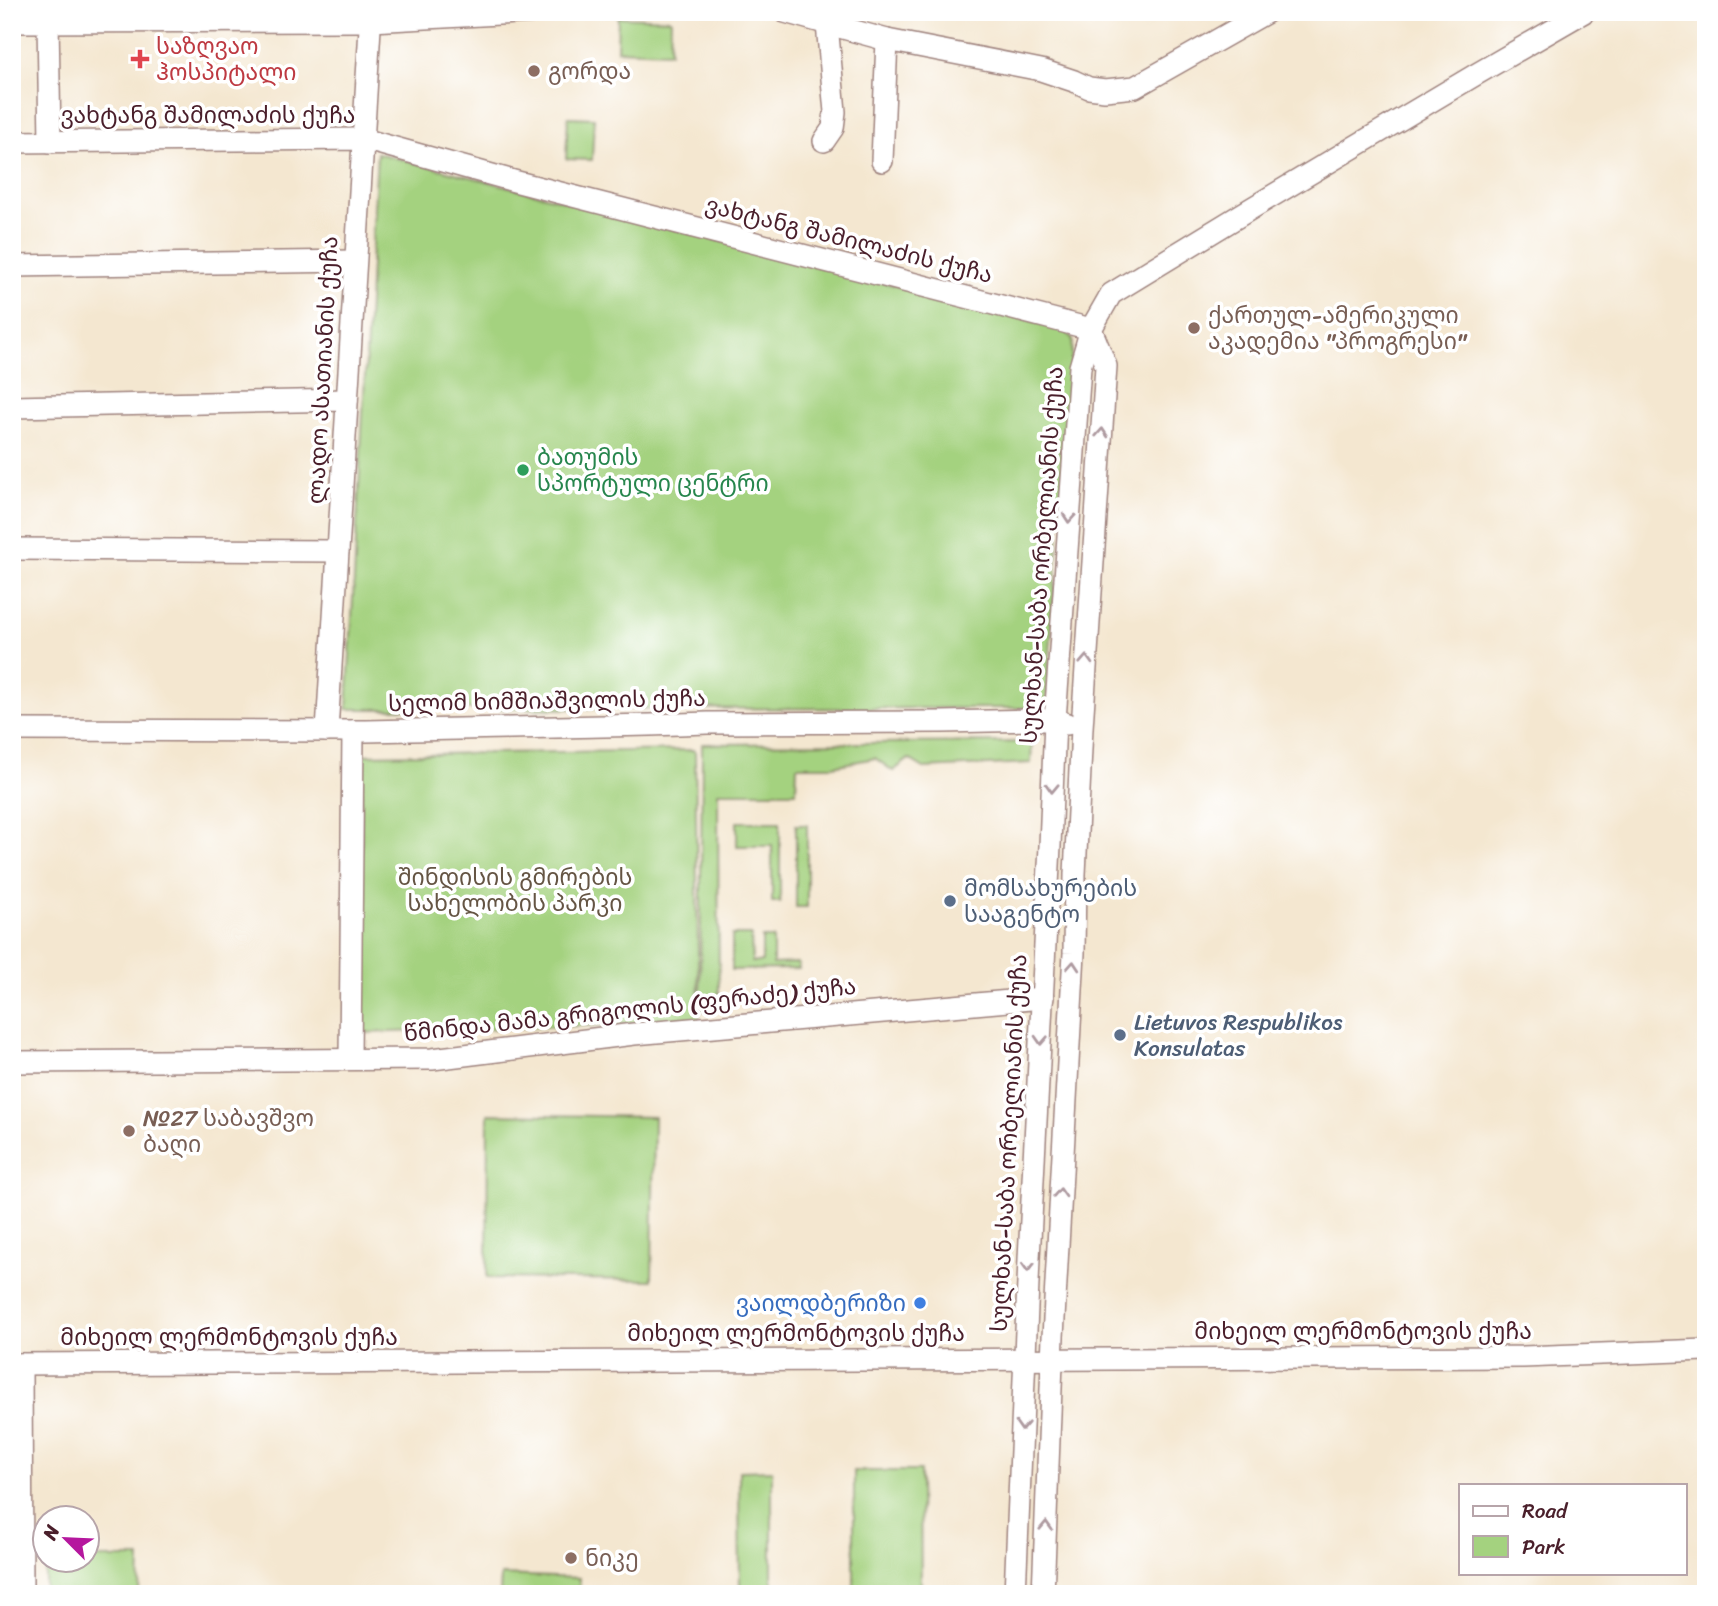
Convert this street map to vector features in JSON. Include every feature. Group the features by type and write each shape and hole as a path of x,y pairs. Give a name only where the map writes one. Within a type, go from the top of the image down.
{"street":[{"path":"12,22 534,12"},
{"path":"785,12 887,40 1041,70 1089,88 1105,90 1135,87 1267,12"},
{"path":"1043,1594 1082,728 1106,366 1091,329 1111,294 1251,208 1584,12"},
{"name":"ლადო ასათიანის ქუჩა","path":"327,731 371,17"},
{"path":"48,21 50,142"},
{"path":"824,141 833,128 835,112 827,24"},
{"path":"882,161 887,40"},
{"name":"ვახტანგ შამილაძის ქუჩა","path":"12,142 363,139 514,181 1091,329"},
{"path":"12,266 355,261"},
{"name":"სულხან-საბა ორბელიანის ქუჩა","path":"1015,1594 1028,1259 1055,720 1080,368 1091,329"},
{"path":"12,407 347,400"},
{"path":"12,549 338,551"},
{"name":"სელიმ ხიმშიაშვილის ქუჩა","path":"12,730 353,731 708,723 1055,720 1082,728"},
{"path":"351,1059 353,731"},
{"name":"წმინდა მამა გრიგოლის (ფერაძე) ქუჩა","path":"12,1062 432,1059 634,1034 1043,998"},
{"name":"მიხეილ ლერმონტოვის ქუჩა","path":"17,1364 1513,1357 1706,1350"},
{"path":"17,1364 22,1594"}],"green space":[{"path":"618,17 671,19 670,52 617,50"},
{"path":"568,117 594,118 592,160 566,159"},
{"path":"377,153 1065,329 1073,340 1046,708 347,709"},
{"path":"1032,742 1031,763 924,768 909,759 893,771 875,758 833,766 797,766 796,792 718,792 719,1009 700,1011 702,744"},
{"name":"შინდისის გმირების სახელობის პარკი","path":"695,750 699,1022 362,1033 361,755"},
{"path":"737,822 780,822 780,902 772,902 772,846 737,846"},
{"path":"796,825 807,825 807,907 796,907"},
{"path":"732,935 751,935 752,962 762,962 762,938 773,938 773,964 798,963 799,969 732,970"},
{"path":"488,1114 654,1117 652,1280 487,1278"},
{"path":"772,1470 772,1594 740,1594 739,1471"},
{"path":"854,1471 920,1471 921,1594 854,1594"},
{"path":"102,1558 140,1558 139,1594 45,1594 45,1574 102,1574"},
{"path":"501,1575 580,1578 579,1594 500,1594"}],"place":[{"name":"საზღვაო ჰოსპიტალი","path":"140,59"},
{"name":"გორდა","path":"534,71"},
{"name":"ქართულ-ამერიკული აკადემია \"პროგრესი\"","path":"1194,328"},
{"name":"ბათუმის სპორტული ცენტრი","path":"523,470"},
{"name":"მომსახურების სააგენტო","path":"950,901"},
{"name":"Lietuvos Respublikos Konsulatas","path":"1120,1035"},
{"name":"№27 საბავშვო ბაღი","path":"129,1131"},
{"name":"ვაილდბერიზი","path":"920,1303"},
{"name":"ნიკე","path":"571,1558"}]}
